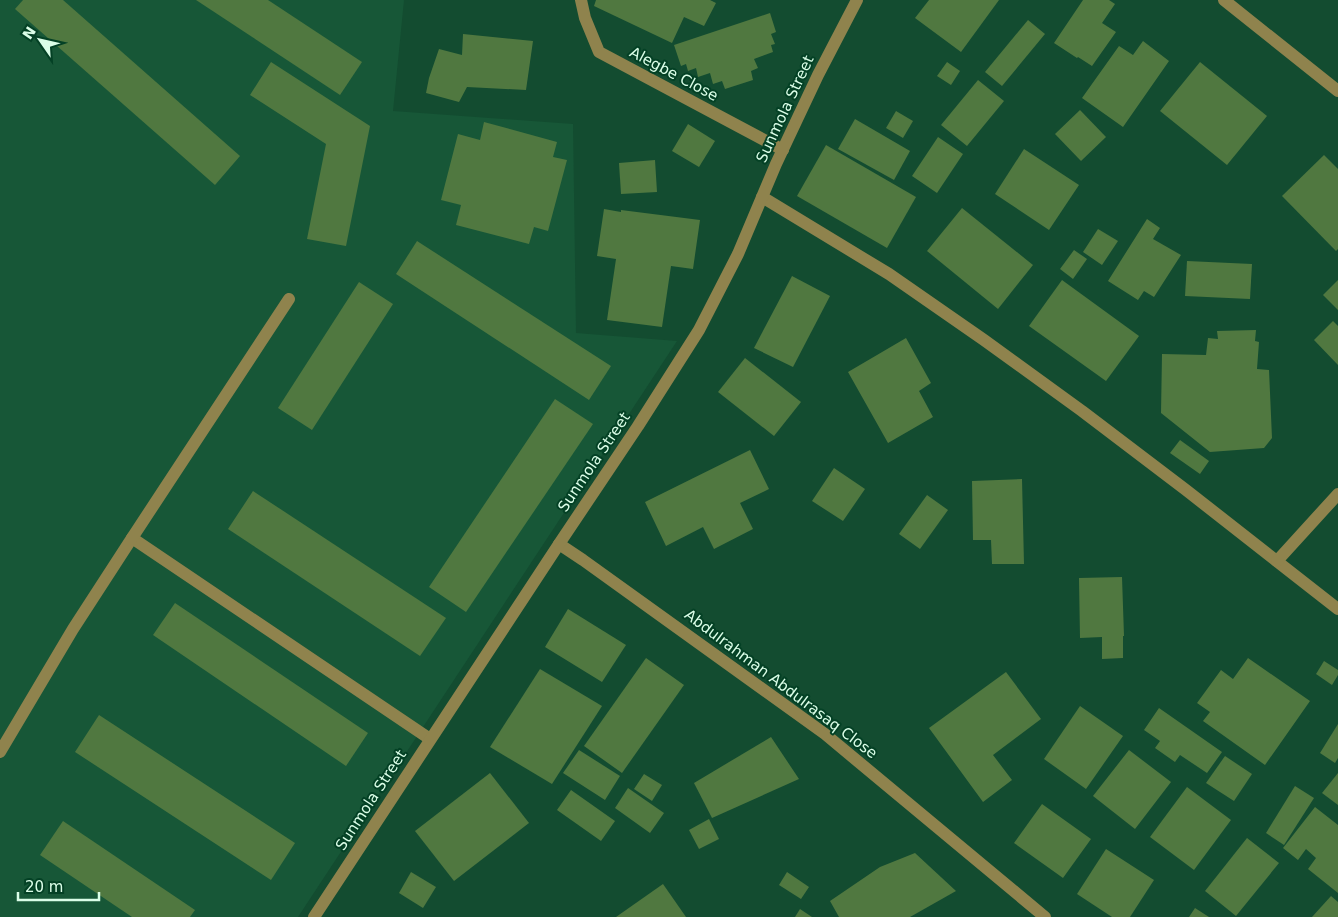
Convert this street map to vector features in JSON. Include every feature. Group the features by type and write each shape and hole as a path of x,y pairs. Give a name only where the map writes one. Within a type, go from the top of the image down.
{"street":[{"name":"Alegbe Close","path":"581,0 585,18 599,52 783,150"},
{"name":"Sunmola Street","path":"314,917 638,426 699,330 738,254 818,75 857,0"},
{"path":"1224,0 1338,91"},
{"path":"762,197 888,274 984,340 1082,411 1338,609"},
{"path":"0,752 74,629 132,538 289,299"},
{"path":"1277,561 1338,494"},
{"path":"132,538 430,739"},
{"name":"Abdulrahman Abdulrasaq Close","path":"559,544 826,734 1046,917"}],"shaded area":[{"path":"0,0 404,0 393,111 573,124 576,333 677,341 298,917 0,917"}],"building":[{"path":"23,0 63,0 240,156 215,185 15,9"},
{"path":"196,0 268,0 362,62 340,95"},
{"path":"596,0 710,0 716,3 704,26 684,17 672,43 594,6"},
{"path":"929,0 999,0 961,52 915,18"},
{"path":"1083,0 1109,0 1115,4 1102,23 1116,32 1092,66 1054,43"},
{"path":"770,13 776,32 771,34 775,44 771,45 773,52 754,59 758,68 751,71 753,80 725,89 722,81 713,84 710,73 698,77 696,68 688,71 686,64 681,66 674,45"},
{"path":"1028,20 1045,34 1002,86 985,72"},
{"path":"463,34 533,41 526,90 467,87 459,102 426,93 439,49 462,55"},
{"path":"1143,41 1169,61 1123,127 1082,98 1119,46 1133,55"},
{"path":"271,62 370,126 346,246 307,239 326,144 250,95"},
{"path":"947,62 960,71 951,85 937,76"},
{"path":"1200,62 1267,116 1227,165 1160,111"},
{"path":"978,80 1004,101 967,146 941,125"},
{"path":"1080,110 1106,137 1081,161 1055,134"},
{"path":"896,111 913,121 903,138 886,128"},
{"path":"855,119 910,151 894,180 838,149"},
{"path":"484,122 557,142 553,157 567,160 548,231 534,227 529,244 456,225 461,205 441,200 458,134 480,140"},
{"path":"688,124 715,141 699,167 672,151"},
{"path":"938,137 963,154 937,193 912,176"},
{"path":"826,145 916,197 887,248 797,196"},
{"path":"1024,149 1079,185 1049,230 995,194"},
{"path":"1324,155 1338,169 1338,249 1336,251 1282,196"},
{"path":"655,160 657,192 621,194 619,163"},
{"path":"962,208 1033,265 998,309 927,251"},
{"path":"604,209 700,220 693,269 671,266 662,327 607,320 616,259 597,256"},
{"path":"1147,219 1160,228 1153,239 1181,255 1154,297 1144,291 1138,300 1108,281"},
{"path":"1098,229 1118,241 1102,265 1083,252"},
{"path":"417,241 611,366 589,400 396,274"},
{"path":"1074,250 1087,259 1073,279 1060,269"},
{"path":"1187,261 1252,264 1250,299 1185,296"},
{"path":"792,276 830,296 793,367 754,348"},
{"path":"1062,280 1139,336 1106,381 1029,326"},
{"path":"1338,280 1338,310 1323,295"},
{"path":"359,282 393,304 312,430 278,408"},
{"path":"1333,321 1338,326 1338,365 1314,340"},
{"path":"1256,330 1255,341 1259,342 1257,369 1269,370 1272,438 1264,448 1210,452 1161,413 1162,354 1206,355 1208,338 1218,339 1217,331"},
{"path":"906,338 931,383 919,391 933,417 888,443 848,372"},
{"path":"745,358 801,402 774,436 718,392"},
{"path":"555,399 593,424 466,612 429,587"},
{"path":"1180,440 1209,461 1200,474 1170,453"},
{"path":"750,450 769,489 740,503 753,529 714,549 703,527 666,546 645,502"},
{"path":"834,468 865,489 843,521 812,501"},
{"path":"1022,479 1024,564 992,564 991,540 973,540 972,481"},
{"path":"253,491 446,618 420,656 228,529"},
{"path":"927,495 948,510 920,549 899,534"},
{"path":"1122,577 1123,658 1102,659 1102,637 1080,638 1079,578"},
{"path":"175,603 368,733 346,766 153,635"},
{"path":"568,609 626,645 602,682 545,647"},
{"path":"646,658 684,685 622,773 584,746"},
{"path":"1248,658 1310,701 1265,765 1203,721 1210,712 1197,703 1221,670 1233,679"},
{"path":"1324,661 1338,670 1338,675 1332,685 1316,674"},
{"path":"540,669 602,706 552,784 490,747"},
{"path":"1006,672 1041,719 993,755 1012,780 983,802 929,728"},
{"path":"1080,706 1123,736 1086,789 1044,759"},
{"path":"1159,708 1222,752 1207,773 1180,755 1175,762 1155,748 1160,741 1144,730"},
{"path":"99,715 295,843 271,880 75,752"},
{"path":"1338,724 1338,758 1335,763 1320,753"},
{"path":"771,737 799,779 712,818 694,783"},
{"path":"579,750 620,776 605,800 563,773"},
{"path":"1129,750 1171,782 1135,829 1093,796"},
{"path":"1225,756 1252,774 1234,801 1206,783"},
{"path":"490,773 529,823 454,881 415,831"},
{"path":"1338,773 1338,805 1322,793"},
{"path":"644,774 662,785 652,801 634,789"},
{"path":"1295,786 1314,798 1284,845 1266,833"},
{"path":"1187,787 1231,820 1194,870 1150,837"},
{"path":"628,788 664,813 650,833 615,808"},
{"path":"571,790 615,821 601,841 557,810"},
{"path":"1042,804 1091,839 1063,878 1014,843"},
{"path":"1315,807 1338,825 1338,893 1308,869 1316,858 1306,849 1298,860 1283,848"},
{"path":"709,819 719,839 699,849 689,830"},
{"path":"63,821 195,910 190,917 132,917 40,855"},
{"path":"1247,838 1279,863 1236,916 1205,891"},
{"path":"1106,849 1154,880 1130,917 1112,917 1077,894"},
{"path":"915,853 956,891 910,917 839,917 830,901 880,867"},
{"path":"411,872 436,887 423,908 399,893"},
{"path":"787,872 809,887 801,899 779,885"},
{"path":"663,884 686,917 616,917"},
{"path":"1331,896 1338,902 1338,917 1312,917"},
{"path":"1195,908 1209,917 1189,917"},
{"path":"800,909 812,917 795,917"}]}
